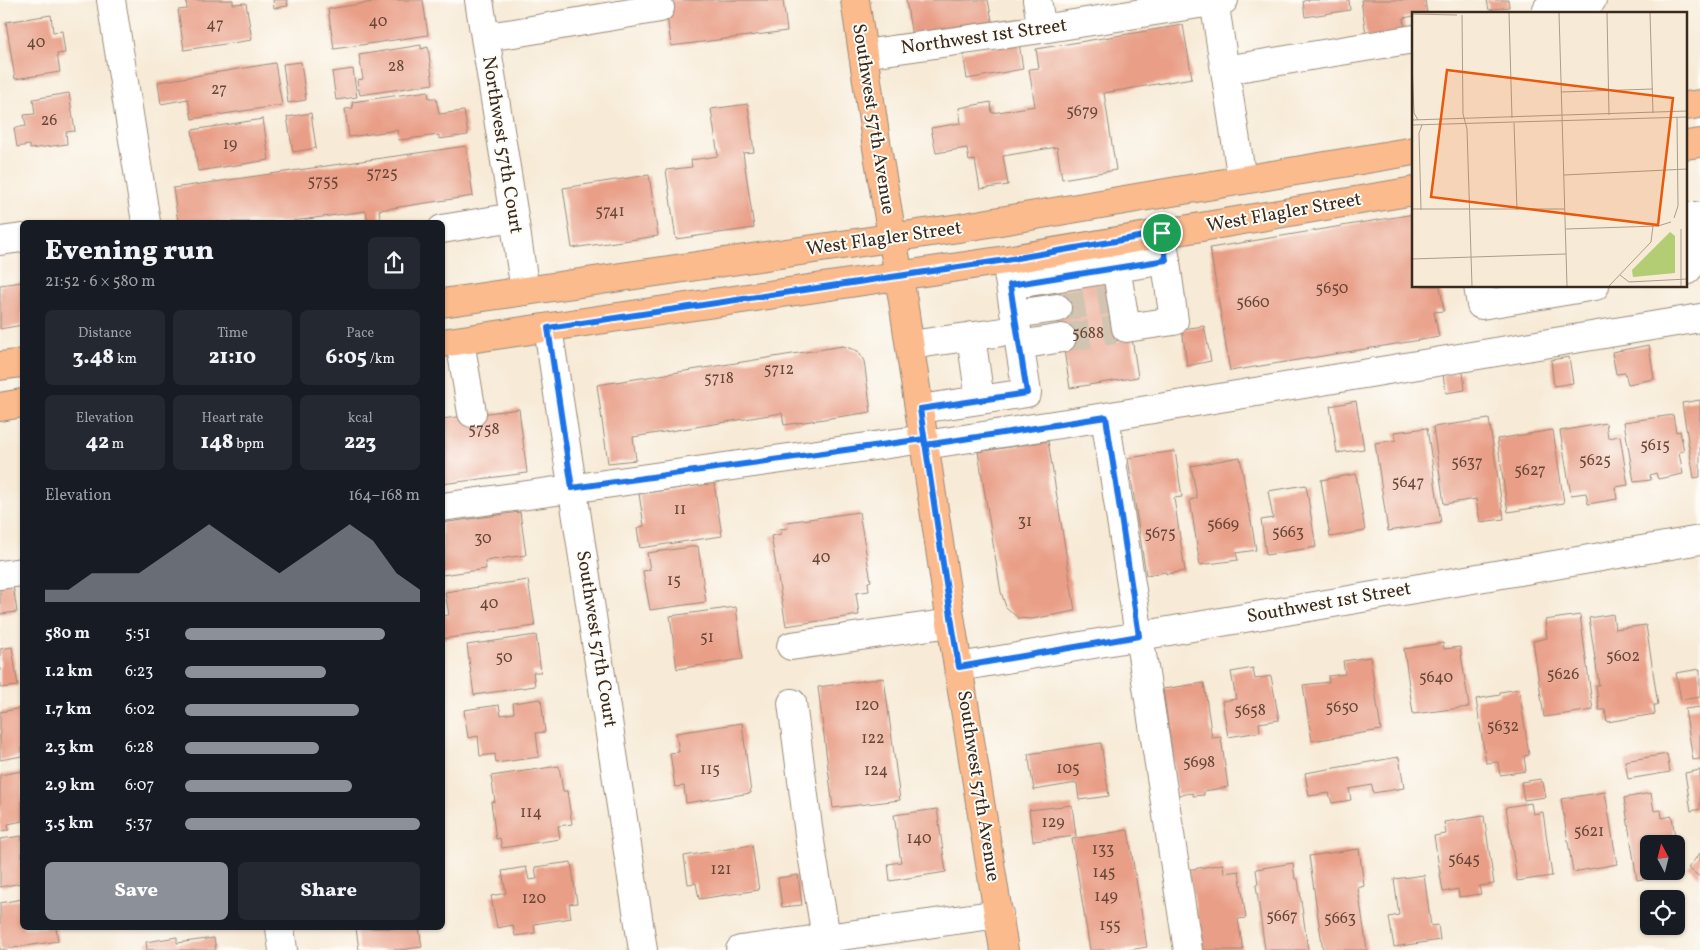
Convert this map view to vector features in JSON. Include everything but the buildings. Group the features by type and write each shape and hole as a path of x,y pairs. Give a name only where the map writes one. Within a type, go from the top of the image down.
{"main road":[{"name":"Southwest 57th Avenue","path":"855,0 1004,950"},
{"name":"West Flagler Street","path":"445,303 892,238 1121,202 1412,151"},
{"name":"West Flagler Street","path":"452,342 899,276 1008,272 1112,242 1412,191"},
{"path":"0,366 20,363"},
{"path":"0,407 20,403"}],"street":[{"path":"111,0 146,220"},
{"name":"Northwest 57th Court","path":"479,0 525,291"},
{"path":"1037,0 1042,29"},
{"path":"1546,8 1592,0"},
{"path":"1217,1 1225,70 1242,180"},
{"name":"Northwest 1st Street","path":"863,54 1042,29 1217,1"},
{"path":"485,37 660,8"},
{"path":"1225,70 1412,39"},
{"path":"1688,270 1697,261 1698,252 1693,216"},
{"path":"445,228 514,217"},
{"path":"1112,242 1116,268 1115,299 1120,329 1174,321 1162,233"},
{"path":"0,241 20,238"},
{"path":"920,409 1027,393 1008,272 1116,268 1166,260"},
{"path":"1478,288 1481,305 1583,288"},
{"path":"1017,330 1057,308"},
{"path":"445,507 1106,417 1700,318"},
{"name":"Southwest 57th Court","path":"548,328 643,950"},
{"path":"910,345 1017,330 1062,338"},
{"path":"970,336 980,400"},
{"path":"452,342 472,413"},
{"path":"1106,417 1188,950"},
{"name":"Southwest 1st Street","path":"959,667 1700,540"},
{"path":"0,575 20,572"},
{"path":"790,646 952,622"},
{"path":"792,703 810,842 826,937"},
{"path":"740,950 826,937 894,939 999,914"},
{"path":"280,930 283,950"}],"tunnel":[{"path":"1057,308 1109,300"},
{"path":"1062,338 1114,330"}],"route":[{"path":"1162,233 1006,260 548,328 572,488 924,439 925,445 1106,417 1139,636 959,667 925,445 920,409 1027,393 1010,285 1166,260 1162,233"}]}
